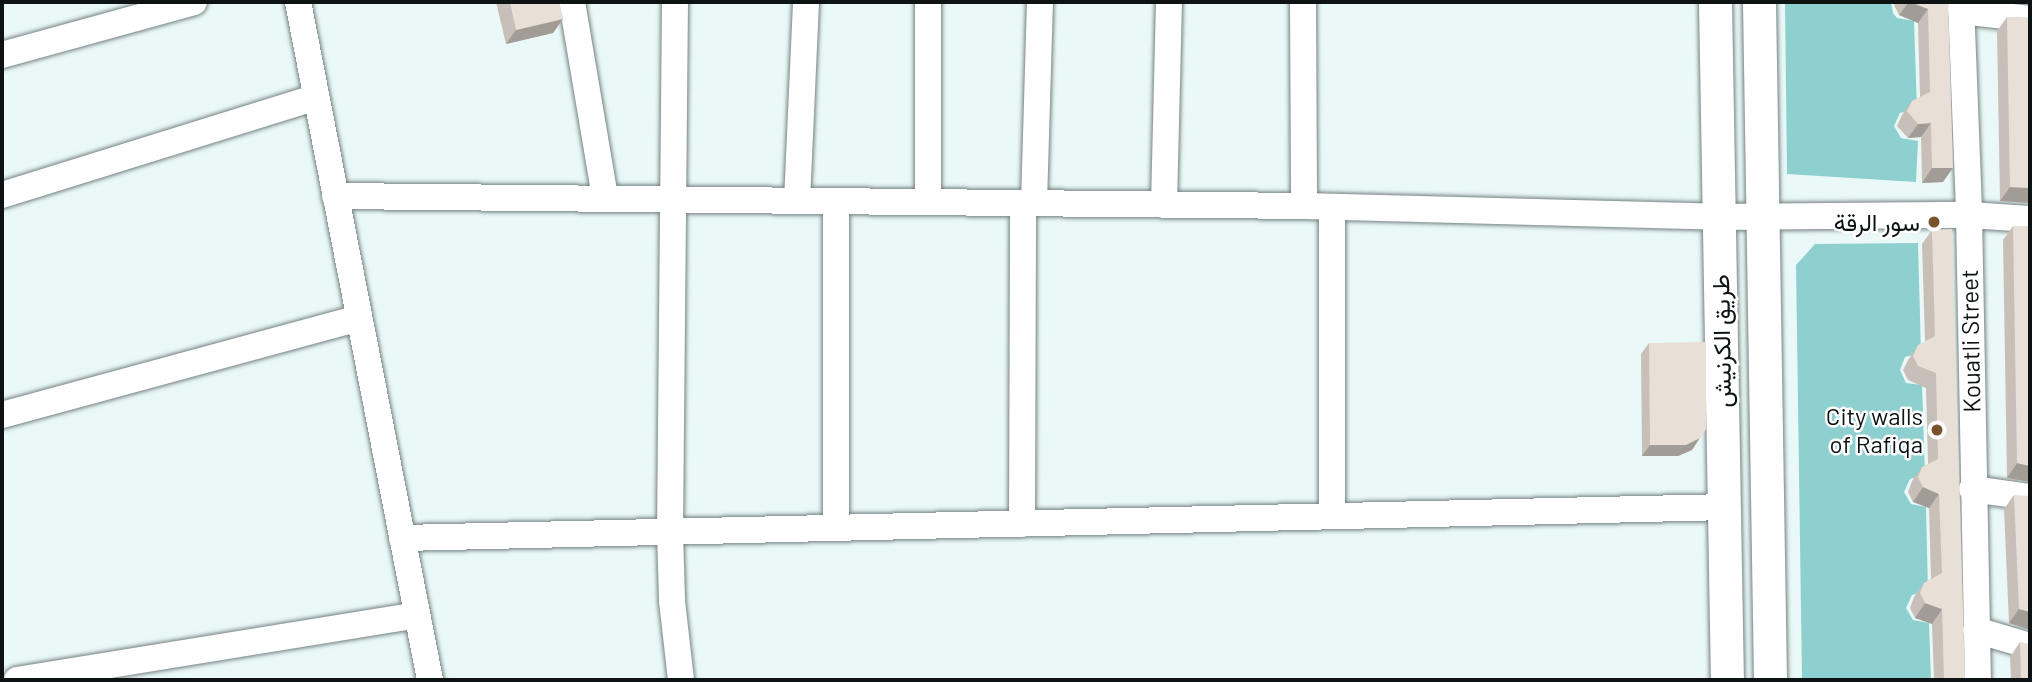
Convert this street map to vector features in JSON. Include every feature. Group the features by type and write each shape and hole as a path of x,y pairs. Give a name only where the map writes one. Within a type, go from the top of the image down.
{"main road":[{"name":"طريق الكرنيش","path":"1715,2 1727,680"},
{"name":"طريق الكرنيش","path":"1759,2 1770,680"}],"street":[{"path":"2,55 194,2"},
{"path":"298,2 430,680"},
{"path":"572,2 604,198"},
{"path":"675,2 670,532 672,601 681,680"},
{"path":"797,201 806,2"},
{"path":"928,2 928,202"},
{"path":"1022,524 1028,203 1040,2"},
{"path":"1164,205 1169,2"},
{"path":"1303,2 1304,206"},
{"path":"1961,6 2030,19"},
{"name":"Kouatli Street","path":"1961,6 1969,215 1972,489 1978,680"},
{"path":"2,195 316,97"},
{"path":"335,195 1304,206 1719,216 1969,215 2030,219"},
{"path":"836,201 836,528"},
{"path":"1332,207 1332,516"},
{"path":"2,415 359,318"},
{"path":"1972,489 2030,497"},
{"path":"402,538 1724,507"},
{"path":"17,680 417,615"},
{"path":"1976,630 2030,646"}],"shaded area":[{"path":"1785,2 1891,2 1897,18 1914,21 1917,109 1900,113 1894,126 1901,138 1918,141 1916,182 1787,174"},
{"path":"1918,243 1921,353 1905,357 1900,370 1906,383 1922,385 1925,475 1910,479 1904,492 1911,504 1926,507 1928,591 1912,595 1906,608 1913,620 1929,623 1931,680 1802,680 1796,265 1815,244"}],"building":[{"path":"510,2 559,2 563,19 516,30"},
{"path":"1911,2 1948,2 1953,168 1932,168 1931,123 1918,124 1907,111 1912,101 1930,92 1928,9"},
{"path":"2007,17 2030,18 2030,188 2010,187"},
{"path":"2013,226 2030,226 2030,466 2017,463"},
{"path":"1952,229 1965,680 1944,680 1942,609 1925,603 1920,593 1924,583 1942,573 1939,494 1923,487 1918,477 1922,467 1938,459 1936,373 1918,366 1913,356 1918,345 1935,336 1932,230"},
{"path":"1706,342 1706,429 1700,438 1686,445 1650,445 1649,343"},
{"path":"2014,495 2030,496 2030,612 2019,609"},
{"path":"2020,642 2030,644 2030,680 2021,680"}],"place":[{"name":"سور الرقة","path":"1934,222"},
{"name":"City walls of Rafiqa","path":"1937,430"}]}
